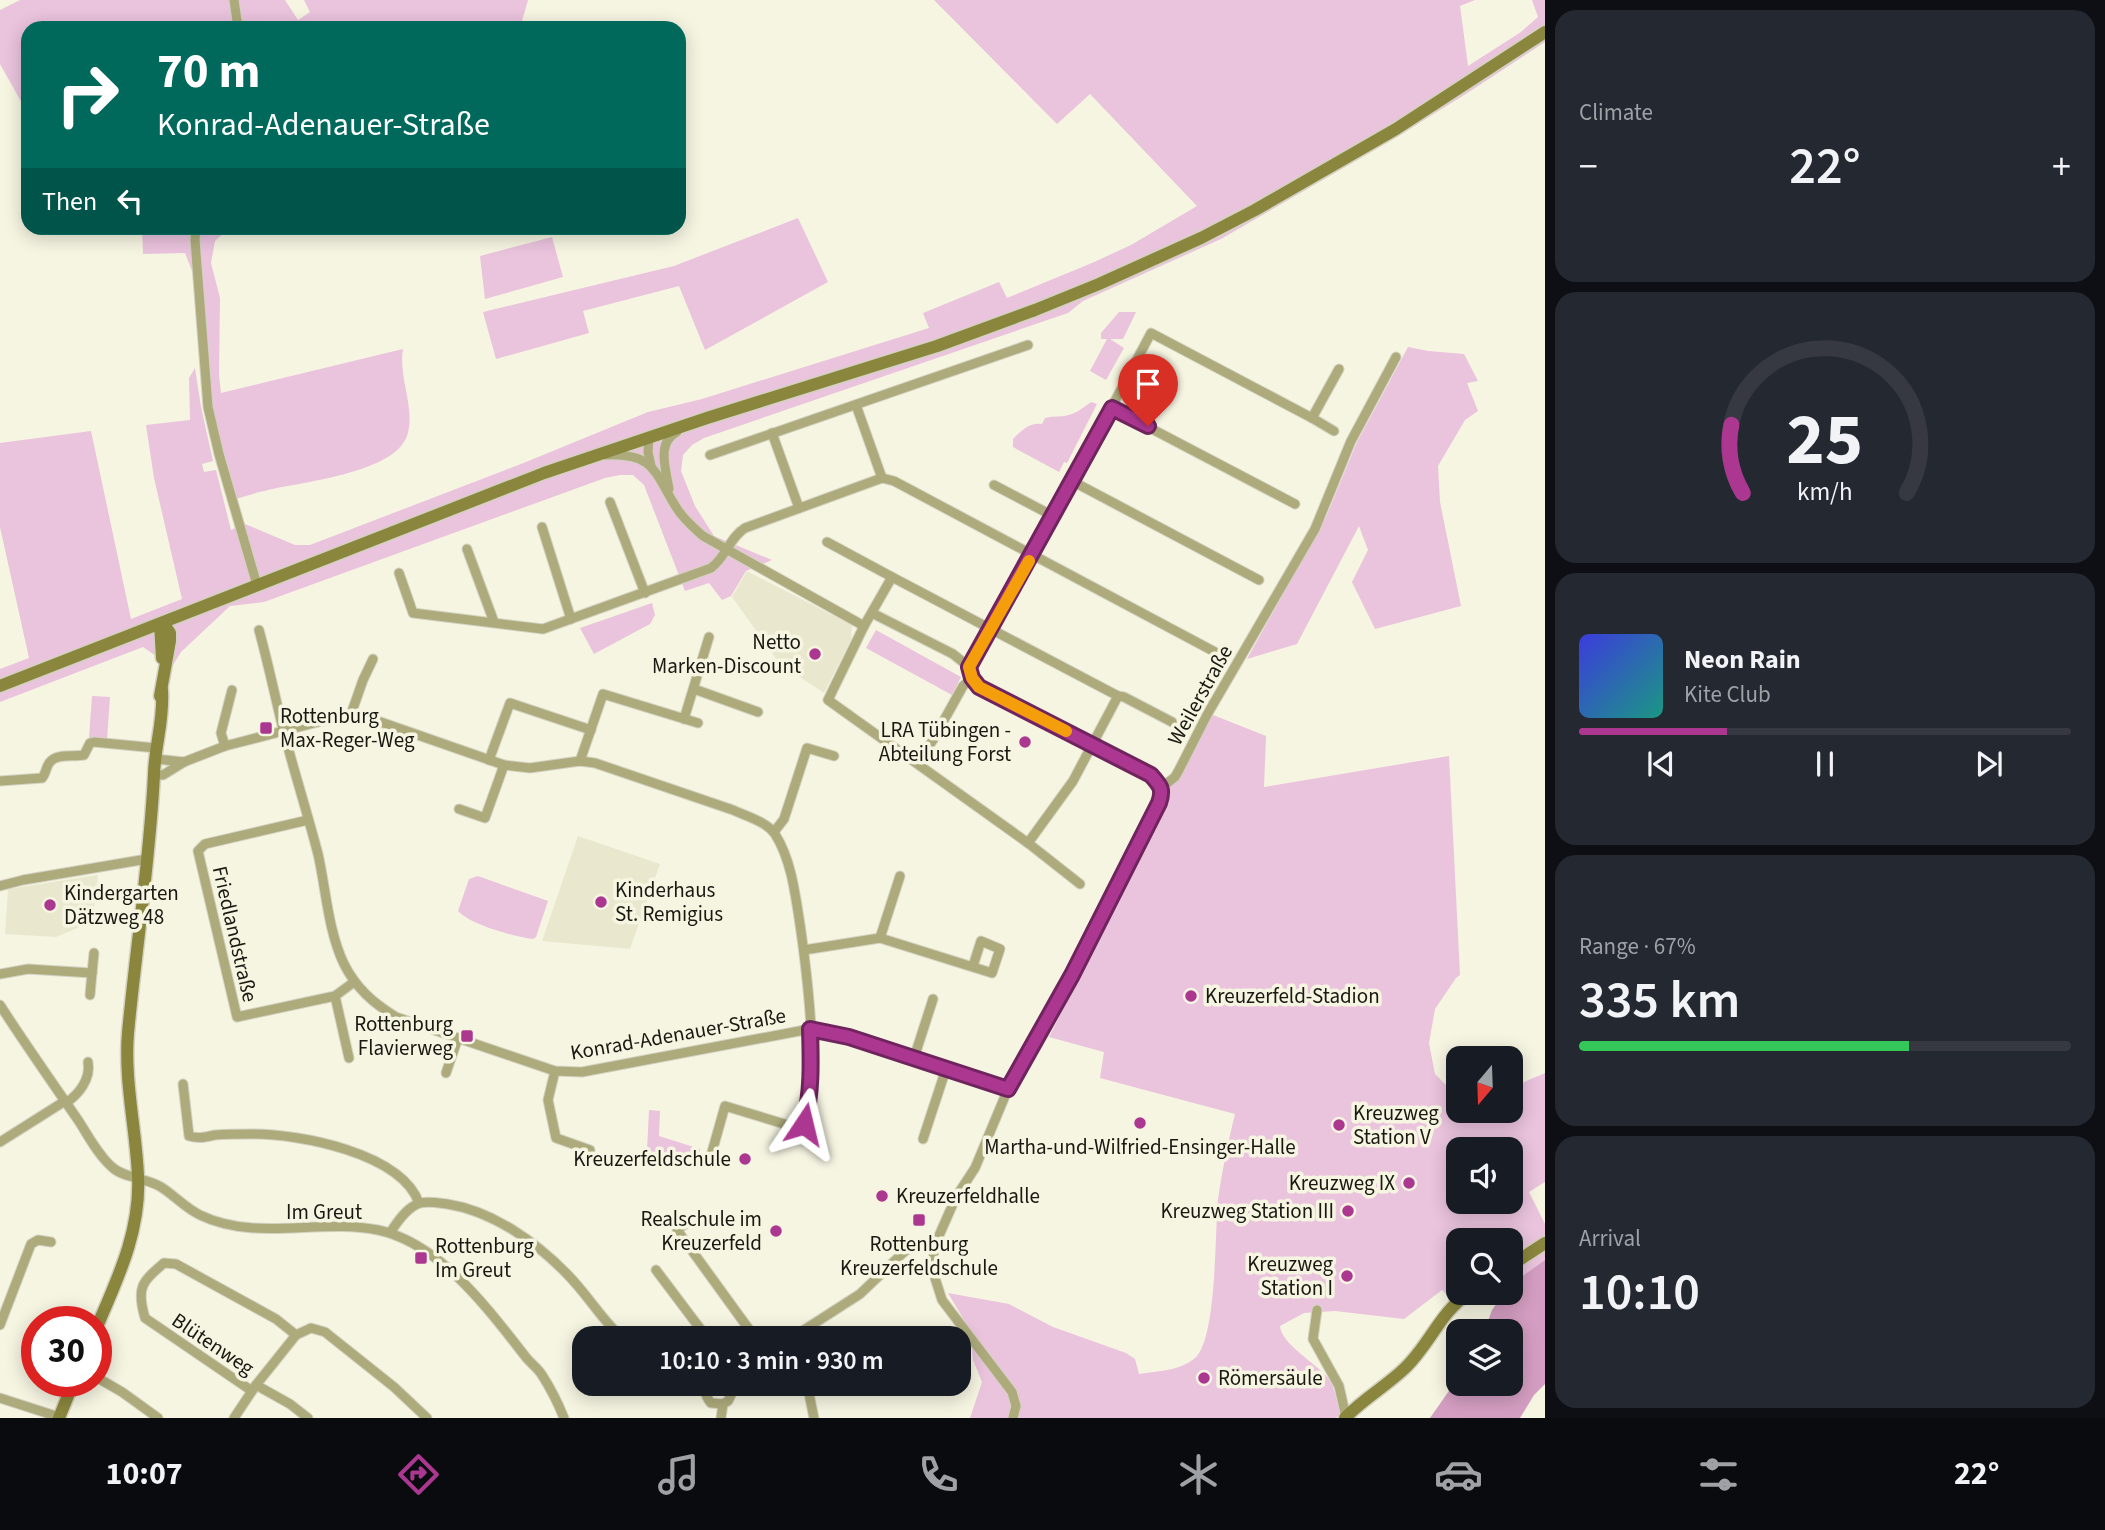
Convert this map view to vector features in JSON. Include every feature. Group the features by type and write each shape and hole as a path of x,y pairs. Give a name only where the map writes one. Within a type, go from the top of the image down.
{"main road":[{"path":"0,686 593,456 937,346 1035,310 1124,273 1255,210 1396,129 1545,32"},
{"path":"165,649 186,614"},
{"path":"105,1306 130,1245 136,1215 138,1177 128,1038 156,753 163,719 165,649 162,623"},
{"path":"129,636 152,642 165,649"},
{"path":"1523,1257 1545,1243"},
{"path":"1345,1417 1406,1367 1444,1316 1456,1305"},
{"path":"59,1418 68,1397"}],"street":[{"path":"234,0 237,21"},
{"path":"196,235 208,407 257,585"},
{"path":"969,667 1033,555 1151,333 1334,431"},
{"path":"710,454 1028,345"},
{"name":"Weilerstraße","path":"1013,1418 1016,1406 1012,1392 942,1300 935,1278 934,1247 956,1197 975,1168 1008,1089 1109,905 1159,803 1161,788 1175,777 1208,713 1315,529 1351,441 1396,357"},
{"path":"1312,418 1339,369"},
{"path":"856,405 882,478"},
{"path":"1112,408 1295,504"},
{"path":"664,464 666,442 670,435 692,423"},
{"path":"772,433 799,509"},
{"path":"649,437 657,445 670,494"},
{"path":"649,437 651,466 690,525 703,536 864,626"},
{"path":"593,456 630,455 651,466"},
{"path":"399,573 412,613 543,629 712,568 728,550 739,531 882,478 894,481 1215,652"},
{"path":"1072,481 1259,580"},
{"path":"994,485 1053,516"},
{"path":"610,502 645,593"},
{"path":"542,527 571,619"},
{"path":"827,542 990,631 1172,722"},
{"path":"467,549 494,622"},
{"path":"892,577 864,626 828,700 1028,843 1080,884"},
{"path":"872,613 953,654 969,667 972,678 979,687 1151,775 1161,788"},
{"name":"Konrad-Adenauer-Straße","path":"259,630 343,961 364,994 396,1017 555,1071 582,1072 810,1029 849,1037 1008,1089"},
{"path":"684,719 709,637"},
{"path":"350,717 373,659"},
{"path":"917,762 933,740 963,685 972,678"},
{"path":"694,689 758,712"},
{"path":"225,746 220,733 232,690"},
{"path":"580,761 603,694 698,723"},
{"path":"1028,843 1073,781 1118,696"},
{"path":"489,761 510,703 591,730"},
{"path":"154,775 163,775 184,762 225,746 322,721 350,717 372,719 504,765 530,768 580,761 608,768 733,810 755,819 774,832 791,870 804,950 812,1073 810,1103 801,1129 725,1106 710,1159"},
{"path":"0,781 43,778 52,760 84,755 90,743 94,742 156,753 184,762"},
{"path":"774,832 784,819 807,748 834,756"},
{"path":"459,809 485,818 504,765"},
{"name":"Friedlandstraße","path":"308,820 205,844 198,851 237,1017 335,996 354,982"},
{"path":"1,884 147,859"},
{"path":"880,938 900,876"},
{"path":"804,950 880,938 973,966"},
{"path":"90,995 94,953"},
{"path":"0,974 27,969 92,973"},
{"path":"335,996 349,1058"},
{"path":"914,1058 933,999"},
{"name":"Im Greut","path":"0,1005 112,1168 160,1186 200,1215 230,1225 265,1229 335,1225 376,1229 408,1241 456,1276 485,1306 542,1374 564,1418"},
{"path":"446,1073 458,1038"},
{"path":"0,1142 80,1092 89,1072 88,1062"},
{"path":"923,1139 946,1069"},
{"path":"555,1071 548,1100 556,1138 590,1150"},
{"path":"183,1084 188,1136 198,1139 213,1135 257,1134 327,1144 362,1155 387,1169 410,1187 419,1203"},
{"path":"390,1233 407,1211 419,1203 435,1202 463,1208 492,1219 533,1243 565,1272 592,1301 609,1326"},
{"path":"693,1218 677,1230 747,1326"},
{"path":"0,1325 30,1244 38,1240 51,1242"},
{"path":"810,1326 860,1294 905,1251 916,1246 934,1247"},
{"name":"Blütenweg","path":"296,1335 276,1319 176,1264 164,1264 145,1279 142,1309 150,1323 254,1388 289,1404 308,1418"},
{"path":"656,1270 698,1326"},
{"path":"1317,1310 1313,1339 1339,1387 1345,1417"},
{"path":"234,1418 296,1335 311,1328 326,1332 394,1387 427,1418"},
{"path":"112,1386 158,1418"},
{"path":"707,1396 711,1403 723,1404 732,1396"},
{"path":"809,1396 814,1418"},
{"path":"0,1398 59,1418"},
{"path":"721,1418 723,1404"}],"shaded area":[{"path":"20,0 285,0 298,20 310,12 304,0 528,0 522,21 21,21 21,102 0,64 0,10"},
{"path":"934,0 1475,0 1460,6 1468,66 1521,32 1538,17 1532,0 1545,0 1545,42 1390,141 1221,239 1083,301 1068,313 704,438 692,445 683,455 681,471 695,506 714,536 772,560 746,571 731,596 722,600 709,583 685,591 644,485 633,475 620,475 605,478 264,602 230,606 181,652 173,665 143,647 0,702 0,669 29,658 0,527 0,443 91,431 131,619 182,599 154,478 146,425 190,420 189,378 195,368 213,461 202,464 204,472 216,470 231,530 245,524 295,545 310,545 648,412 702,399 929,328 923,313 999,282 1007,298 1131,245 1197,206 1090,94 1057,124"},
{"path":"798,218 828,282 705,350 679,286 583,311 589,333 496,359 483,312 674,266"},
{"path":"142,235 222,235 215,241 211,263 220,298 221,393 403,349 409,425 407,436 398,449 365,468 233,500 208,407 198,286 185,253 143,254"},
{"path":"552,237 563,277 485,299 480,256"},
{"path":"1119,312 1136,312 1123,339 1110,339 1124,348 1106,380 1090,371 1107,339 1101,339 1101,333"},
{"path":"1408,347 1464,354 1478,381 1467,383 1478,411 1465,420 1438,466 1440,502 1461,606 1375,629 1352,582 1368,550 1359,526 1297,644 1247,659 1326,517 1357,442"},
{"path":"1091,402 1097,404 1067,463 1064,462 1059,472 1013,447 1013,439 1026,427 1042,424 1045,418 1071,414"},
{"path":"747,571 852,625 851,640 824,693 780,664 732,597"},
{"path":"652,603 655,615 650,624 594,654 580,628"},
{"path":"876,630 961,677 952,695 866,648"},
{"path":"92,696 110,697 107,739 89,738"},
{"path":"1208,713 1266,736 1264,787 1449,756 1460,975 1435,1009 1429,1043 1435,1074 1446,1085 1446,1124 1522,1124 1523,1082 1545,1073 1545,1182 1529,1192 1545,1224 1545,1260 1523,1276 1523,1228 1446,1228 1446,1294 1442,1290 1404,1319 1335,1311 1304,1313 1280,1326 1286,1340 1330,1381 1340,1414 1336,1418 970,1418 982,1382 973,1360 971,1342 974,1337 971,1326 968,1326 948,1293 1009,1304 1053,1327 1126,1353 1135,1359 1139,1374 1183,1366 1195,1358 1202,1347 1211,1308 1218,1199 1235,1114 1100,1078 1104,1052 1049,1037 1168,800 1169,795 1161,788 1175,777"},
{"name":"Kinderhaus St. Remigius","path":"578,836 660,864 630,949 542,941"},
{"name":"Kindergarten Dätzweg 48","path":"98,875 92,922 56,937 5,934 8,889"},
{"path":"478,876 548,901 536,937 525,938 493,929 472,921 458,911 469,879"},
{"path":"649,1110 660,1111 659,1136 700,1149 699,1167 647,1150"},
{"path":"1545,1260 1545,1384 1534,1395 1520,1418 1430,1418 1446,1395 1523,1396 1523,1319 1489,1319 1496,1305 1523,1305 1523,1276"}],"slow traffic":[{"path":"1029,561 969,667 972,678 979,687 1066,731"}],"place":[{"name":"Netto Marken-Discount","path":"815,654"},
{"name":"Rottenburg Max-Reger-Weg","path":"266,728"},
{"name":"LRA Tübingen - Abteilung Forst","path":"1025,742"},
{"name":"Kinderhaus St. Remigius","path":"601,902"},
{"name":"Kindergarten Dätzweg 48","path":"50,905"},
{"name":"Kreuzerfeld-Stadion","path":"1191,996"},
{"name":"Rottenburg Flavierweg","path":"467,1036"},
{"name":"Martha-und-Wilfried-Ensinger-Halle","path":"1140,1123"},
{"name":"Kreuzweg Station V","path":"1339,1125"},
{"name":"Kreuzerfeldschule","path":"745,1159"},
{"name":"Kreuzweg IX","path":"1409,1183"},
{"name":"Kreuzerfeldhalle","path":"882,1196"},
{"name":"Kreuzweg Station III","path":"1348,1211"},
{"name":"Rottenburg Kreuzerfeldschule","path":"919,1220"},
{"name":"Realschule im Kreuzerfeld","path":"776,1231"},
{"name":"Rottenburg Im Greut","path":"421,1258"},
{"name":"Kreuzweg Station I","path":"1347,1276"},
{"name":"Römersäule","path":"1204,1378"}],"route":[{"path":"804,1124 810,1103 812,1073 810,1029 849,1037 1008,1089 1109,905 1159,803 1161,788 1151,775 979,687 972,678 969,667 1112,408 1148,426"}]}
